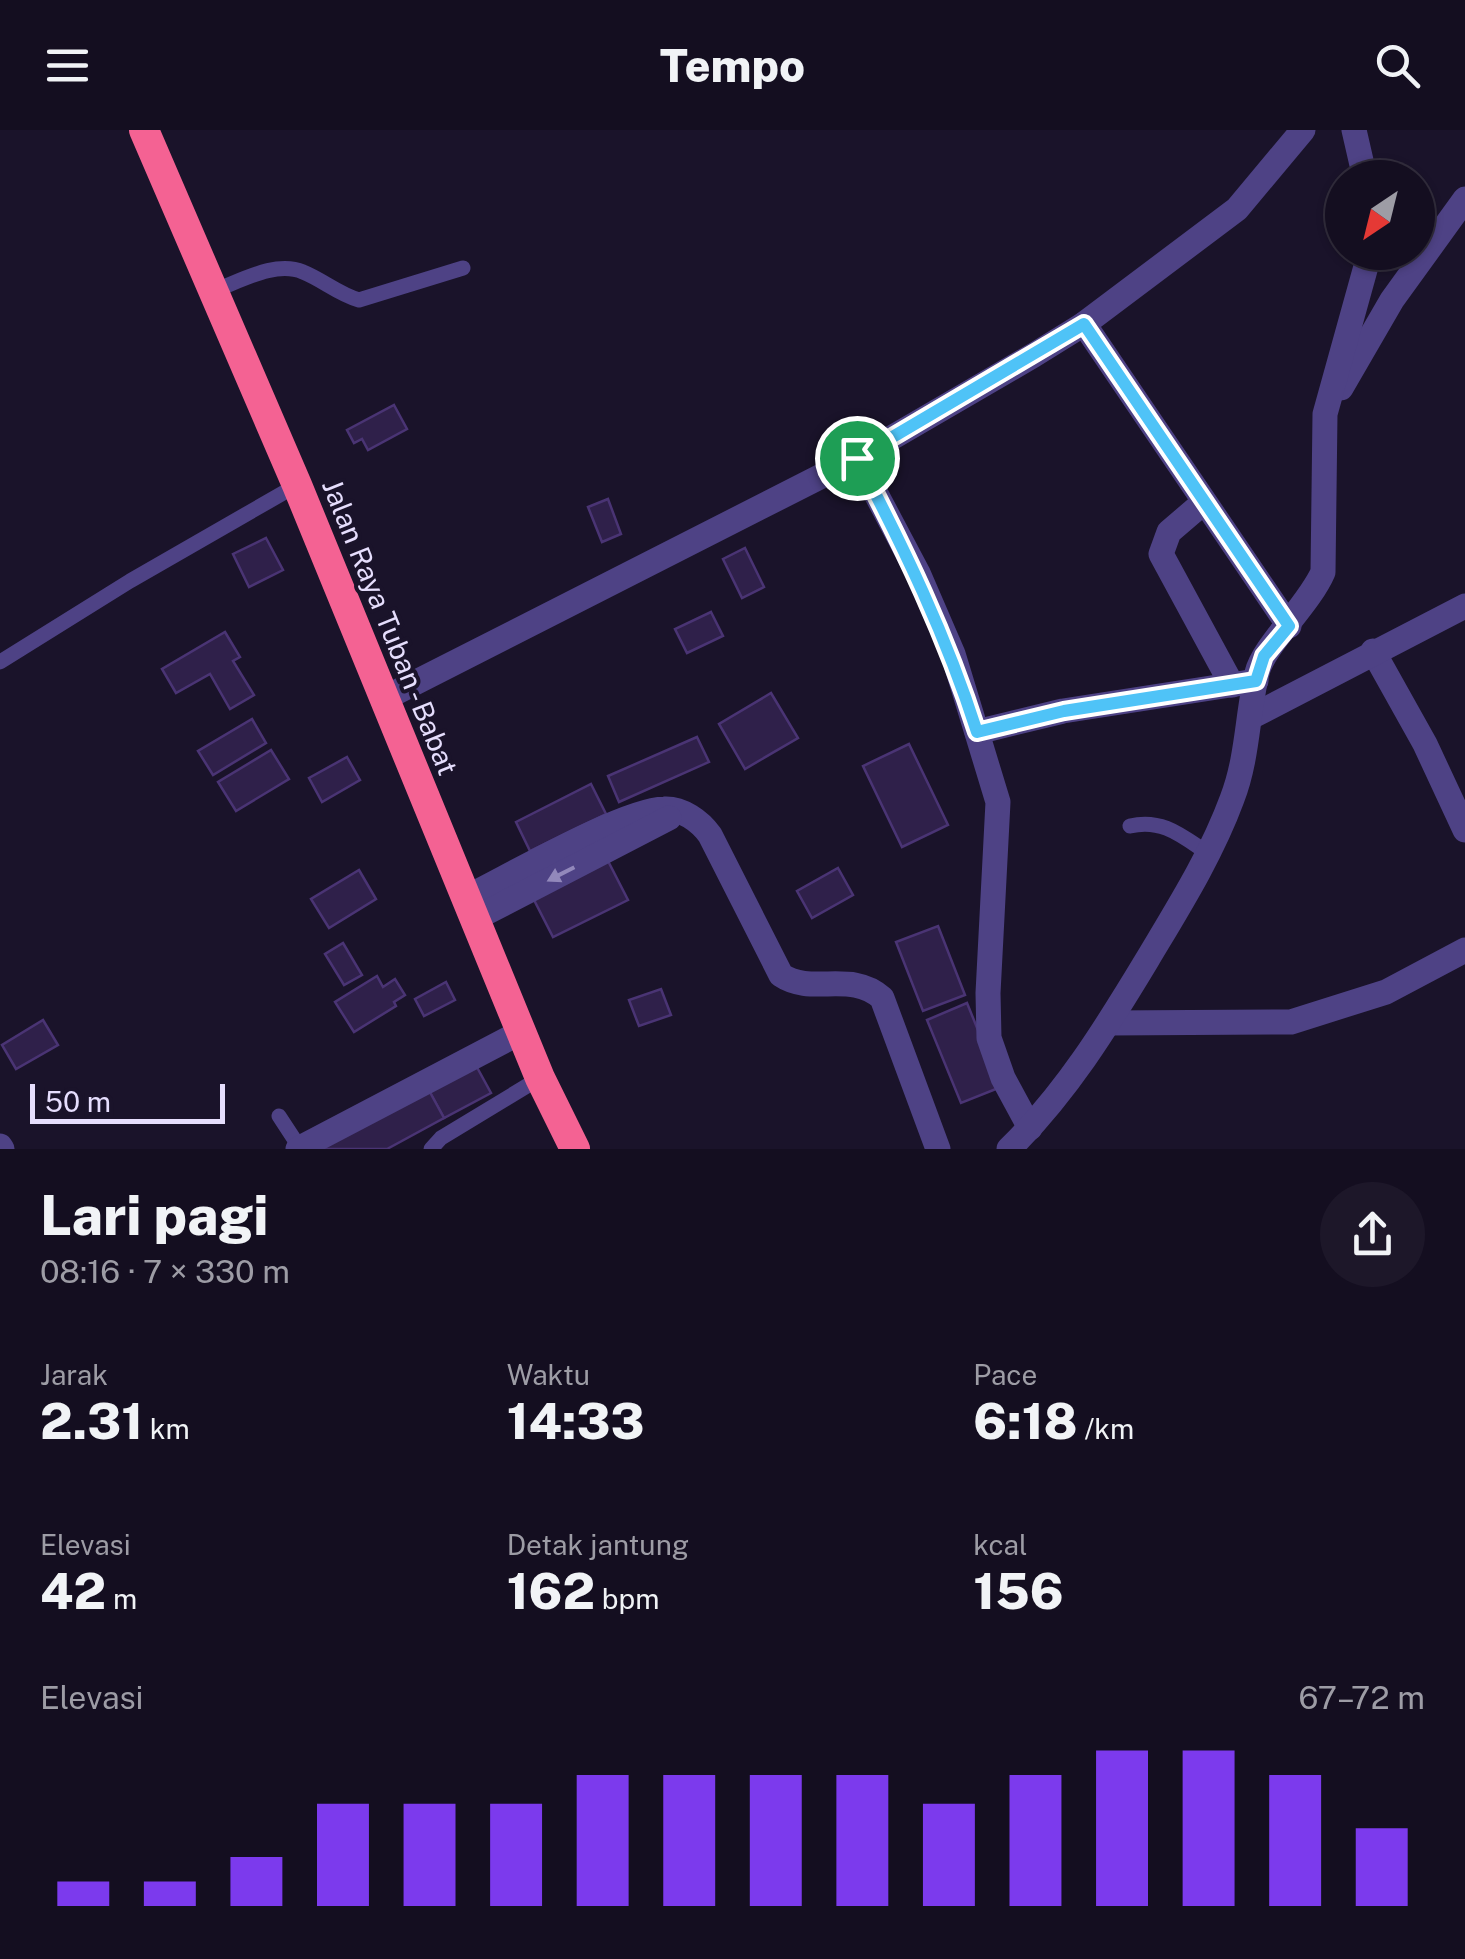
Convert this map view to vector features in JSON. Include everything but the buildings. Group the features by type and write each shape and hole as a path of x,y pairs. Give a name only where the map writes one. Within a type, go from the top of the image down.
{"highway":[{"name":"Jalan Raya Tuban - Babat","path":"144,130 297,485 540,1078 575,1149"}],"street":[{"path":"385,698 857,458 1084,324 1236,208 1303,130"},
{"path":"1354,130 1362,160"},
{"path":"1325,414 1392,300 1465,199"},
{"path":"977,732 1064,711 1244,683 1314,592 1323,572 1325,414 1365,270"},
{"path":"1084,324 1289,626"},
{"path":"857,458 918,573 952,654 998,802 988,993 990,1038 1003,1078 1030,1128"},
{"path":"1008,1149 1073,1078 1109,1023 1209,854 1232,799 1250,717 1244,683 1161,554 1169,532 1204,502"},
{"path":"1250,717 1465,606"},
{"path":"1373,651 1425,744 1465,830"},
{"path":"470,909 621,822 658,809 676,810 695,819 710,835 781,975 801,984 862,985 882,998 938,1149"},
{"path":"1109,1023 1291,1022 1386,992 1465,950"},
{"path":"299,1149 523,1031"}],"lane":[{"path":"213,292 286,268 300,270 344,296 359,300 464,268"},
{"path":"0,662 297,485"},
{"path":"1130,826 1149,822 1160,825 1209,854"},
{"path":"431,1149 441,1138 540,1078"},
{"path":"279,1116 299,1149"}],"route":[{"path":"1084,324 1289,626 1264,656 1256,681 1064,711 977,732 952,654 918,573 857,458 1084,324"}]}
